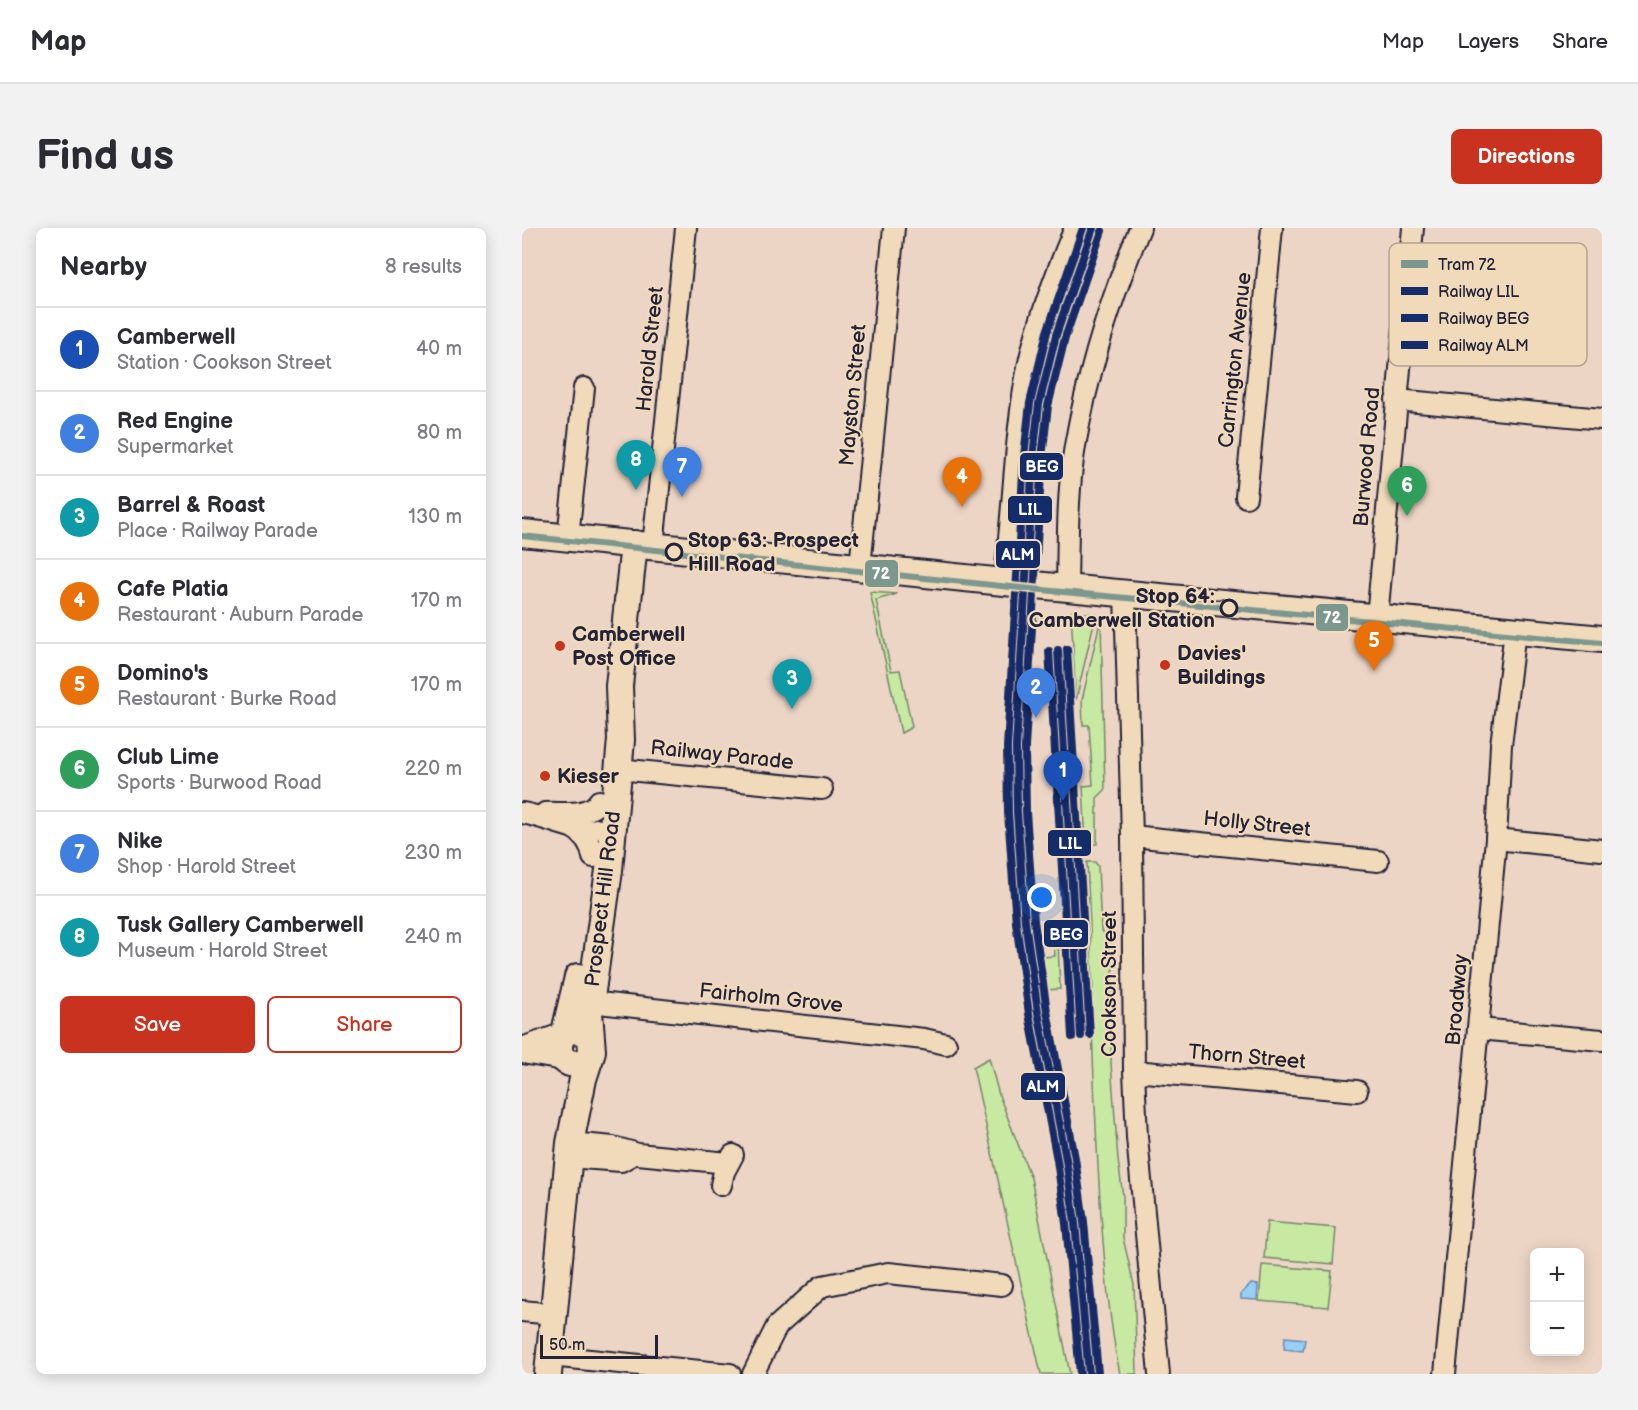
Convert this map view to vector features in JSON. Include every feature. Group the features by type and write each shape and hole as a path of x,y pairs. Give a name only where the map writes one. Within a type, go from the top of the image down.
{"main road":[{"path":"522,533 1602,639"},
{"name":"Prospect Hill Road","path":"564,1033 581,1005 589,961 610,768 621,740 619,686 644,545"},
{"path":"596,829 605,822 607,800"},
{"name":"Prospect Hill Road","path":"596,829 593,857 599,885"},
{"name":"Prospect Hill Road","path":"549,1365 569,1150 583,1079 578,1055 589,1020 581,1005"},
{"path":"564,1033 579,1031 578,1055"}],"street":[{"name":"Harold Street","path":"644,545 686,228"},
{"name":"Mayston Street","path":"860,567 894,228"},
{"path":"1008,582 1015,464 1029,366 1048,301 1075,228"},
{"path":"1065,587 1074,448 1095,357 1119,280 1140,228"},
{"name":"Carrington Avenue","path":"1246,498 1272,228"},
{"name":"Burwood Road","path":"1412,243 1413,228"},
{"name":"Burwood Road","path":"1377,618 1399,366"},
{"path":"568,537 584,387"},
{"path":"1396,400 1602,419"},
{"name":"Cookson Street","path":"1125,593 1132,836 1134,1071 1137,1137 1160,1374"},
{"name":"Broadway","path":"1445,1374 1496,838 1501,745 1515,631"},
{"name":"Railway Parade","path":"610,768 822,789"},
{"path":"526,813 586,811 607,800"},
{"path":"526,813 586,830 596,829"},
{"path":"570,826 588,841 593,857"},
{"name":"Holly Street","path":"1132,836 1378,861"},
{"path":"1496,838 1602,850"},
{"name":"Fairholm Grove","path":"581,1005 924,1039 946,1044"},
{"path":"1478,1029 1602,1040"},
{"path":"522,1048 564,1033"},
{"path":"522,1053 578,1055"},
{"name":"Thorn Street","path":"1134,1071 1357,1091"},
{"path":"569,1150 618,1148 638,1154 730,1159 721,1185"},
{"path":"753,1374 777,1326 822,1286 888,1273 1002,1285"},
{"path":"522,1311 553,1314"},
{"path":"549,1365 730,1374"}],"green space":[{"path":"870,592 897,594 876,600 891,671 900,670 912,727 901,733"},
{"path":"1071,612 1096,614 1076,700"},
{"path":"1100,622 1105,790 1097,798 1097,844 1086,844 1083,786 1093,785 1089,725 1083,725 1082,700"},
{"path":"1087,862 1095,862 1098,866 1101,931 1109,937 1113,961 1111,1063 1123,1196 1123,1238 1134,1285 1137,1374 1120,1374 1106,1275 1095,1102"},
{"path":"1058,943 1060,989 1045,990 1037,945 1043,945 1043,957 1055,956 1054,944"},
{"path":"989,1058 999,1095 1031,1178 1070,1374 1041,1374 973,1067"},
{"path":"1267,1222 1336,1228 1333,1264 1264,1258"},
{"path":"1262,1265 1332,1271 1328,1307 1259,1301"}],"water":[{"path":"1251,1284 1258,1285 1257,1300 1241,1299 1241,1294"},
{"path":"1285,1337 1305,1339 1303,1351 1284,1349"}],"tram line":[{"name":"72","path":"522,536 1011,587 1602,643"},
{"path":"1169,601 1223,599"}],"rail line":[{"name":"ALM","path":"1080,1374 1066,1224 1057,1160 1029,1014 1016,923 1008,813 1007,747 1024,456 1030,403 1047,332 1083,228"},
{"name":"LIL","path":"1089,1374 1075,1223 1066,1159 1038,1012 1025,922 1017,812 1016,747 1033,457 1039,404 1056,335 1093,228"},
{"name":"BEG","path":"1098,1373 1084,1222 1075,1158 1047,1011 1034,921 1026,812 1025,747 1042,458 1048,406 1065,338 1102,231"},
{"name":"ALM","path":"1067,649 1090,1035"},
{"name":"LIL","path":"1058,650 1081,1036"},
{"name":"BEG","path":"1049,651 1072,1037"}],"place":[{"name":"Tusk Gallery Camberwell","path":"636,490"},
{"name":"Nike","path":"682,497"},
{"name":"Cafe Platia","path":"962,507"},
{"name":"Club Lime","path":"1407,516"},
{"name":"Stop 63: Prospect Hill Road","path":"674,552"},
{"name":"Stop 64: Camberwell Station","path":"1229,608"},
{"name":"Camberwell Post Office","path":"560,646"},
{"name":"Davies' Buildings","path":"1165,665"},
{"name":"Domino's","path":"1374,671"},
{"name":"Barrel & Roast","path":"792,709"},
{"name":"Red Engine","path":"1036,718"},
{"name":"Kieser","path":"545,776"},
{"name":"Camberwell","path":"1063,801"}]}
